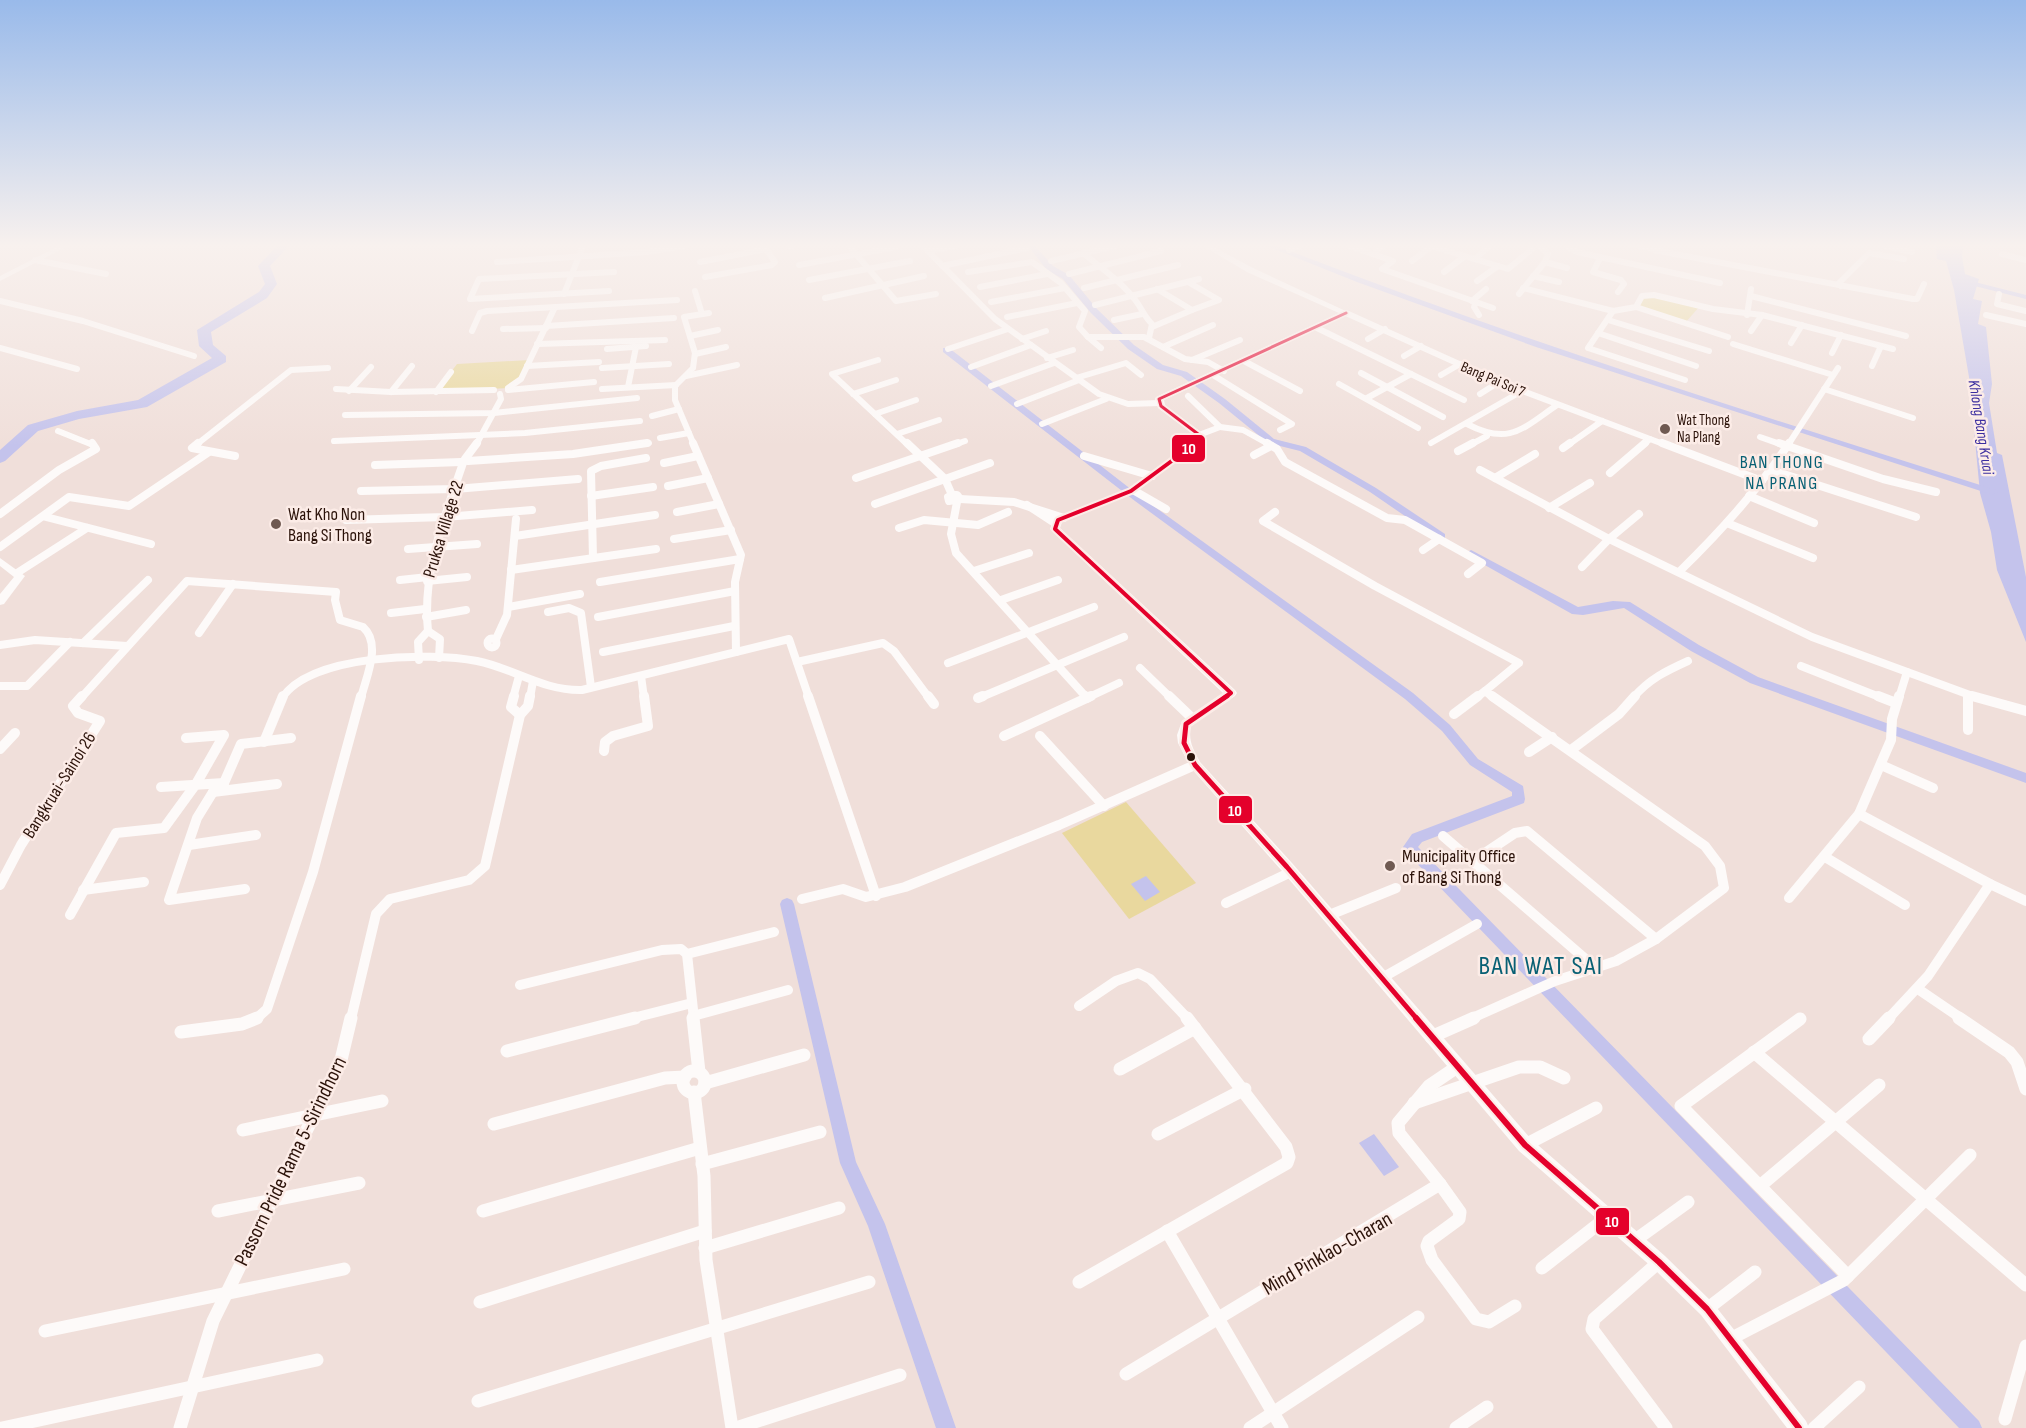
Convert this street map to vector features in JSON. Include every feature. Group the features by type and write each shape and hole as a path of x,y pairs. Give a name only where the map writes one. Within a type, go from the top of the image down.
{"street":[{"path":"49,313 84,321 194,356"},
{"path":"472,331 482,313"},
{"path":"508,389 521,379 552,313"},
{"path":"602,389 676,385 693,368 695,354 684,317 706,313"},
{"path":"989,313 1047,358 1107,399 1141,406 1159,403 1165,395 1186,392 1197,382 1346,313"},
{"path":"1006,318 1031,313"},
{"path":"1085,313 1080,329 1101,348"},
{"path":"1152,327 1186,313"},
{"name":"Bang Pai Soi 7","path":"1346,313 1521,391 1762,482"},
{"path":"1612,313 1589,348 1685,380"},
{"path":"1651,313 1728,337"},
{"path":"1723,313 1762,315 1893,349"},
{"path":"1824,313 1906,336"},
{"path":"1114,320 1142,314 1151,322 1149,338"},
{"path":"1752,331 1762,315"},
{"path":"1986,315 2026,324"},
{"path":"504,329 674,318"},
{"path":"1608,320 1709,351"},
{"path":"1163,346 1213,325"},
{"path":"1791,343 1802,325"},
{"path":"1317,328 1464,400"},
{"path":"948,349 1008,329"},
{"path":"1368,339 1385,329"},
{"path":"690,336 718,330"},
{"path":"1022,339 1046,331"},
{"path":"1598,333 1696,366"},
{"path":"1832,353 1841,335"},
{"path":"1088,337 1149,338 1200,366 1218,373 1292,424 1280,430"},
{"path":"537,344 665,340"},
{"path":"1194,361 1240,340"},
{"path":"606,349 675,344"},
{"path":"1733,344 1833,375"},
{"path":"971,368 1031,345"},
{"path":"1404,356 1421,346"},
{"path":"1872,366 1881,346"},
{"path":"628,387 636,347"},
{"path":"695,354 726,347"},
{"path":"0,348 77,369"},
{"path":"1047,358 1073,350"},
{"path":"878,360 832,374 945,479 956,499 949,532 951,545 1086,698"},
{"path":"1244,361 1300,391"},
{"path":"991,386 1054,363"},
{"path":"1017,404 1077,379 1125,363 1141,375"},
{"path":"528,366 632,367 669,364"},
{"path":"1441,375 1460,364"},
{"path":"686,376 737,365"},
{"path":"391,392 412,366"},
{"path":"349,391 371,367"},
{"path":"235,456 192,448 291,370 328,368"},
{"path":"1679,572 1727,523 1762,482 1838,368"},
{"path":"436,392 450,372"},
{"path":"1361,373 1443,417"},
{"path":"1368,398 1411,374"},
{"path":"853,394 896,381"},
{"path":"336,389 391,392 497,392 500,387 508,389 594,382"},
{"path":"1480,394 1499,382"},
{"path":"1339,384 1368,398 1418,428"},
{"path":"676,385 675,400 741,555 735,591 736,652"},
{"path":"1824,389 1913,418"},
{"path":"1431,443 1521,391"},
{"name":"Pruksa Village 22","path":"428,631 425,613 428,579 435,547 464,461 481,437 501,399 497,392"},
{"path":"1186,392 1220,427"},
{"path":"345,415 494,413 637,398"},
{"path":"1042,423 1107,399"},
{"path":"875,414 916,400"},
{"path":"1159,403 1199,435"},
{"path":"1458,451 1487,436 1512,436 1557,405"},
{"path":"652,416 679,409"},
{"path":"897,434 939,420"},
{"path":"334,441 481,437 640,421"},
{"path":"1563,448 1602,421"},
{"path":"1467,424 1487,436"},
{"path":"1199,435 1220,427 1243,430 1277,449 1285,462 1387,518 1405,520 1482,562 1468,574"},
{"path":"0,514 59,470 96,449 92,443 58,430"},
{"path":"660,438 689,433"},
{"path":"956,499 993,499 1027,505 1030,510 1060,521 1130,492 1186,453 1199,441 1199,435"},
{"path":"1760,437 1883,479 1936,492"},
{"path":"1610,472 1647,438"},
{"path":"856,478 965,441"},
{"path":"375,465 573,453 650,443"},
{"path":"1254,455 1271,446"},
{"path":"0,548 69,497 126,507 209,452"},
{"path":"1495,478 1535,454"},
{"path":"664,463 698,456"},
{"path":"1084,456 1102,465 1125,467 1152,476"},
{"path":"593,558 591,471 601,466 646,458"},
{"path":"875,504 990,463"},
{"path":"1480,470 1609,539 1812,637 1968,695 2026,711"},
{"path":"1771,470 1916,518"},
{"path":"668,486 708,478"},
{"path":"361,491 454,489 578,479"},
{"path":"1549,508 1590,483"},
{"path":"591,496 653,487"},
{"path":"1130,492 1166,508"},
{"path":"1749,496 1814,524"},
{"path":"677,512 719,504"},
{"path":"346,520 445,517 532,510"},
{"path":"899,528 924,519 978,525 1008,512"},
{"path":"1275,512 1263,521 1375,586 1519,663 1454,714"},
{"path":"1582,567 1609,539 1639,514"},
{"path":"515,536 655,515"},
{"path":"46,517 151,544"},
{"path":"479,662 489,646 497,644 496,639 508,607 516,519"},
{"path":"1060,521 1058,534 1231,693 1192,718 1183,735 1195,765 1291,872 1380,979 1525,1145 1659,1262 1707,1309 1732,1338 1799,1428"},
{"path":"1727,523 1813,558"},
{"path":"17,573 87,528"},
{"path":"674,539 731,531"},
{"path":"1423,550 1440,539"},
{"path":"408,549 477,544"},
{"path":"511,570 656,549"},
{"path":"974,571 1029,553"},
{"path":"600,582 740,559"},
{"path":"0,561 20,576 0,601"},
{"path":"400,580 467,577"},
{"path":"83,644 148,580"},
{"path":"1001,600 1058,580"},
{"name":"Bangkruai-Sainoi 26","path":"0,885 21,845 100,721 78,712 73,706 188,581 233,584"},
{"path":"181,1032 242,1023 261,1016 267,1009 313,872 371,660 369,632 364,626 340,620 335,600 336,592 233,584 199,633"},
{"path":"598,617 735,591"},
{"path":"508,607 580,594"},
{"path":"948,663 1094,607"},
{"path":"548,612 567,608 576,609 581,613 591,687"},
{"path":"391,613 466,610"},
{"path":"603,652 734,626"},
{"path":"419,660 418,642 428,631 440,639 439,658"},
{"path":"978,698 1124,638"},
{"path":"264,742 284,693 292,685 320,671 371,660 439,658 479,662 551,688 574,690 641,676 789,639 876,896"},
{"path":"0,645 35,640 127,646"},
{"path":"0,686 27,686 70,642"},
{"path":"797,662 883,643 894,651 933,704"},
{"path":"1571,750 1619,714 1646,683 1674,665 1688,661"},
{"path":"1801,666 1896,703"},
{"path":"1140,668 1192,718"},
{"path":"1789,898 1859,814 1891,740 1896,703 1907,672"},
{"path":"519,676 511,707 520,715 528,706 533,681"},
{"path":"604,751 605,742 613,736 648,726 641,676"},
{"path":"1004,736 1119,683"},
{"path":"1431,1037 1555,981 1616,962 1656,939 1724,888 1720,866 1706,846 1485,691"},
{"path":"1968,695 1968,730"},
{"name":"Passorn Pride Rama 5-Sirindhorn","path":"180,1428 192,1386 226,1293 341,1060 376,914 382,905 400,896 469,880 480,873 485,866 520,715"},
{"path":"0,749 15,733"},
{"path":"70,915 116,833 164,828 196,784 224,735 186,738"},
{"path":"1040,736 1104,806"},
{"path":"1529,752 1552,737"},
{"path":"246,889 169,900 197,818 213,792 224,783 241,744 291,738"},
{"path":"802,898 843,889 860,896 876,896 930,878 1104,806 1195,765"},
{"path":"1881,765 1933,788"},
{"path":"161,786 224,783"},
{"path":"213,792 277,784"},
{"path":"1859,814 2026,901"},
{"path":"1473,861 1515,833 1527,831 1656,939"},
{"path":"189,845 256,835"},
{"path":"1443,836 1597,969"},
{"path":"1825,857 1905,906"},
{"path":"1226,903 1291,872"},
{"path":"83,890 144,882"},
{"path":"1869,1039 1918,989 1990,884"},
{"path":"1327,916 1396,888"},
{"path":"1380,979 1477,924"},
{"path":"687,954 774,932"},
{"path":"520,985 672,948 681,949 687,954 702,1077 694,1092 702,1164 709,1290 734,1428 900,1375"},
{"path":"1079,1006 1127,975 1143,973 1195,1028 1245,1089 1286,1147 1289,1157 1287,1162 1079,1282"},
{"path":"1918,989 2009,1052 2016,1062 2026,1089"},
{"path":"693,1016 789,990"},
{"path":"507,1051 692,1003"},
{"path":"1800,1019 1681,1106 1846,1278"},
{"path":"1120,1069 1195,1028"},
{"path":"1754,1052 2026,1285"},
{"path":"494,1124 665,1078 685,1077 690,1073 702,1077 804,1054"},
{"path":"1457,1067 1426,1085 1414,1103 1400,1115 1396,1124 1399,1133 1460,1212 1459,1219 1429,1241 1427,1246 1432,1260 1476,1320 1488,1322 1494,1320 1515,1306"},
{"path":"1414,1103 1441,1095 1469,1082 1519,1067 1540,1067 1564,1078"},
{"path":"685,1077 683,1087 694,1092"},
{"path":"1760,1186 1879,1085"},
{"path":"1158,1134 1245,1089"},
{"path":"243,1130 382,1101"},
{"path":"1525,1145 1596,1108"},
{"path":"702,1164 820,1132"},
{"path":"483,1211 700,1148"},
{"path":"1732,1338 1846,1278 1970,1155"},
{"path":"218,1211 359,1183"},
{"name":"Mind Pinklao-Charan","path":"1126,1374 1394,1214 1440,1184"},
{"path":"1634,1241 1688,1202"},
{"path":"705,1248 839,1208"},
{"path":"1542,1268 1606,1218"},
{"path":"1167,1231 1282,1428"},
{"path":"480,1302 705,1232"},
{"path":"1659,1262 1594,1319 1592,1329 1666,1428"},
{"path":"45,1331 344,1269"},
{"path":"1707,1309 1755,1272"},
{"path":"478,1401 869,1282"},
{"path":"1250,1428 1418,1317"},
{"path":"2005,1419 2026,1346"},
{"path":"2,1428 317,1360"},
{"path":"1814,1428 1859,1387"},
{"path":"1456,1428 1488,1407"}],"shaded area":[{"path":"1653,313 1694,313 1685,323"},
{"path":"530,360 521,379 508,388 436,392 457,364"},
{"path":"1126,802 1196,883 1129,919 1062,833"}],"water":[{"name":"Khlong Bang Kruai","path":"1958,313 1980,313 1978,324 1986,327 1992,384 1989,403 1997,453 2002,455 2026,577 2026,642 1997,570 1991,532 1980,493 1969,377"},
{"path":"1146,876 1160,892 1145,901 1131,884"},
{"path":"1374,1134 1399,1167 1384,1176 1359,1143"}],"waterway":[{"path":"0,458 33,428 77,415 142,404 221,359 206,346 204,330 233,313"},
{"path":"1096,313 1131,347 1160,367 1184,374 1271,441 1303,449 1373,490 1441,536"},
{"path":"1445,313 1720,405 1993,492"},
{"path":"946,350 1138,499 1409,696 1446,728 1474,762 1518,790 1519,799 1417,838 1410,847 1972,1428"},
{"path":"1471,553 1576,611 1619,604 1626,605 1695,648 1754,680 2026,778"},
{"path":"787,904 848,1163 876,1224 946,1428"}],"transit line":[{"name":"10","path":"1346,313 1159,399 1161,406 1198,434 1199,441 1131,491 1058,520 1055,529 1231,693 1186,724 1183,735 1184,743 1195,765 1287,867 1525,1145 1659,1262 1707,1309 1799,1428"}],"place":[{"name":"Wat Thong Na Plang","path":"1665,429"},
{"name":"Wat Kho Non Bang Si Thong","path":"276,524"},
{"name":"Municipality Office of Bang Si Thong","path":"1390,866"}],"district":[{"name":"BAN THONG NA PRANG","path":"1782,472"},
{"name":"BAN WAT SAI","path":"1541,965"}]}
